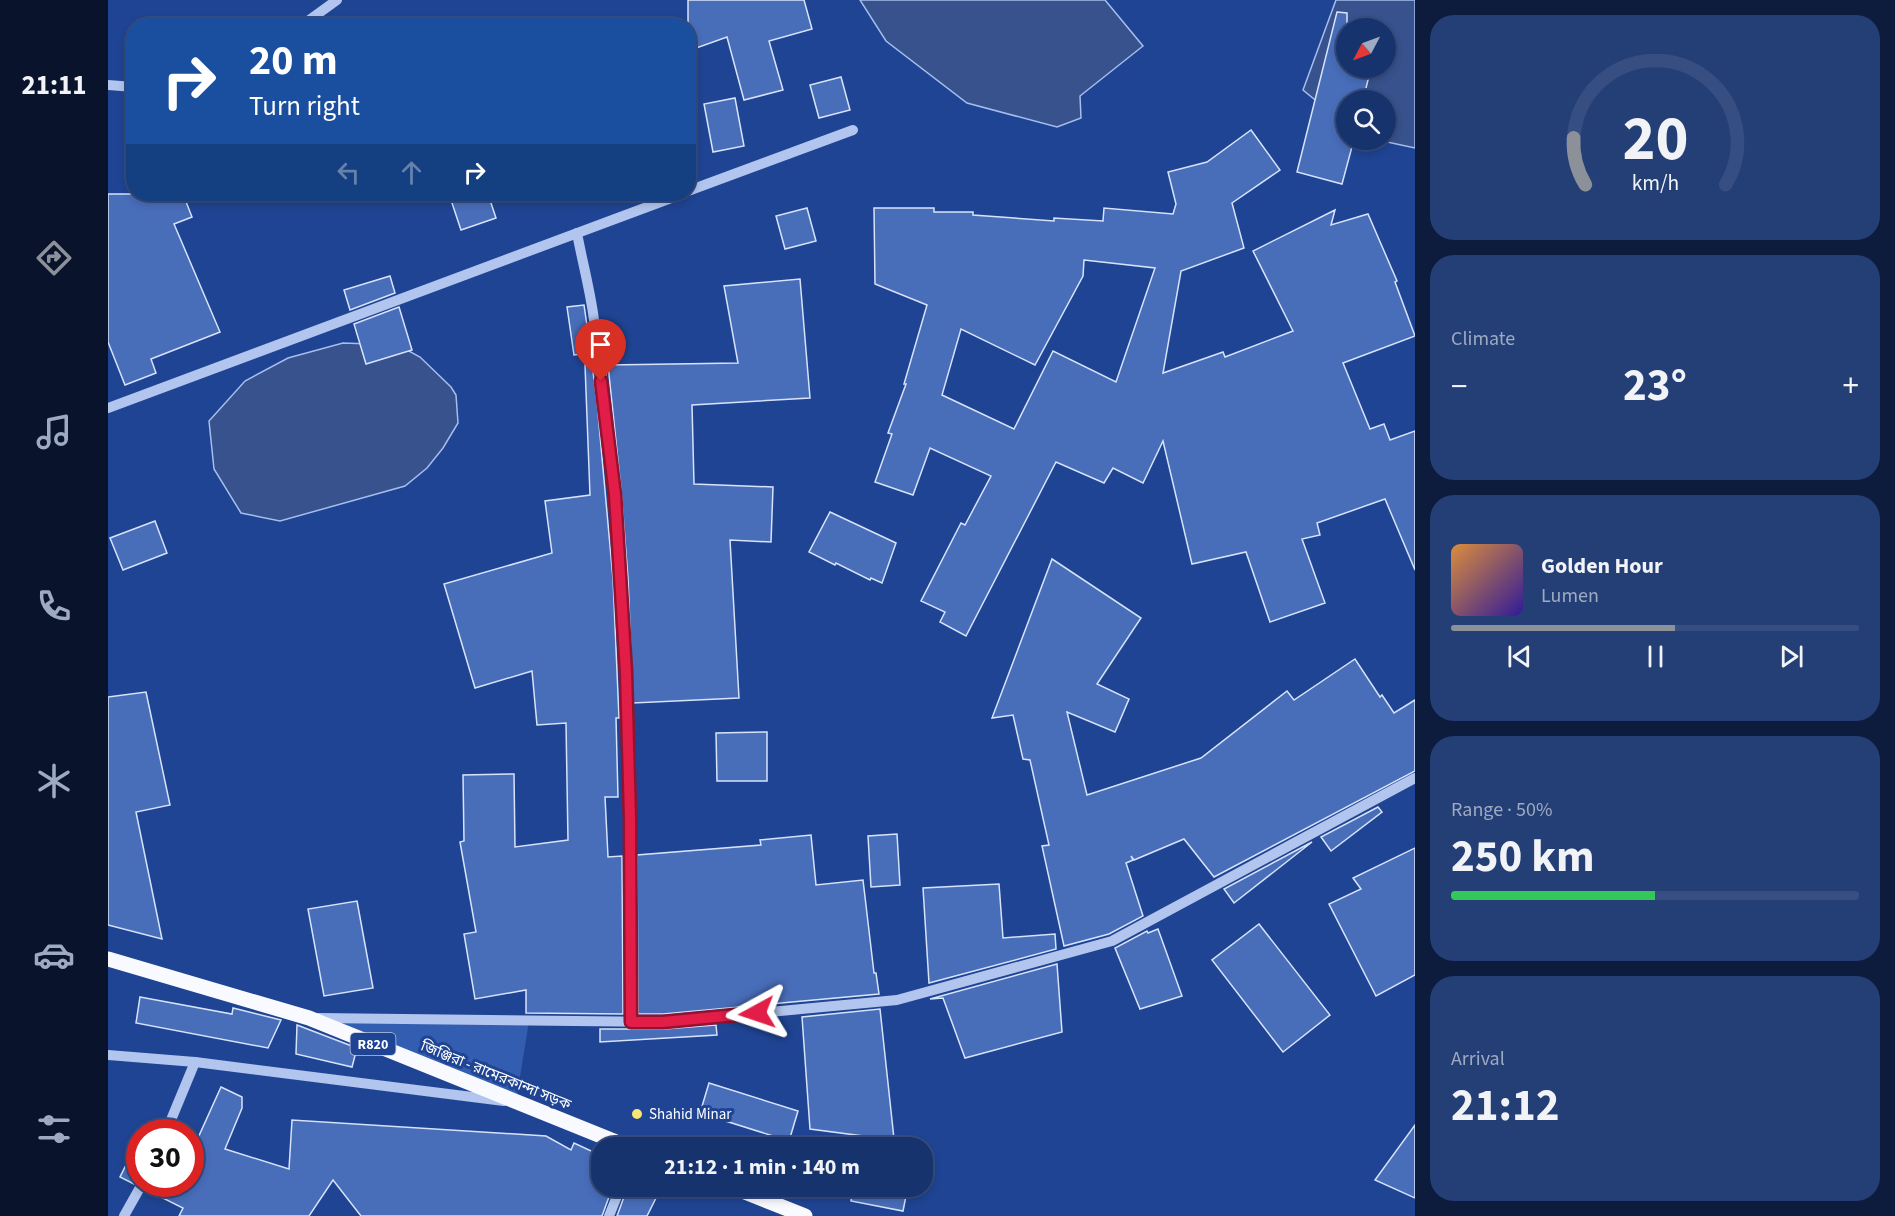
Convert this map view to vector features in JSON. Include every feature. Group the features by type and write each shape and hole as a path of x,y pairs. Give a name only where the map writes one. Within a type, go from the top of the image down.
{"main road":[{"name":"জিঞ্জিরা - রামেরকান্দা সড়ক","path":"108,959 309,1018 604,1137"},
{"path":"758,1197 805,1216"}],"street":[{"path":"312,18 337,0"},
{"path":"108,85 126,86"},
{"path":"696,188 853,130"},
{"path":"108,408 663,201"},
{"path":"577,233 593,312 615,495 626,672 630,818 631,1022"},
{"path":"309,1018 663,1022 897,1000 1112,941 1415,778"},
{"path":"108,1055 195,1062 516,1102"},
{"path":"171,1119 195,1062"},
{"path":"124,1216 135,1197"},
{"path":"609,1216 617,1197"}],"shaded area":[{"path":"860,0 1105,0 1143,46 1080,96 1081,118 1057,127 967,103 886,41"},
{"path":"1336,0 1415,0 1415,148 1396,144 1396,90 1336,90 1336,117 1303,90"},
{"path":"343,343 398,345 420,357 451,387 456,395 458,423 443,448 427,468 405,486 280,521 241,513 214,469 209,421 245,381 288,358"},
{"path":"309,1018 529,1021 516,1102"}],"building":[{"path":"688,0 804,0 812,29 769,41 783,90 744,100 727,37 696,48 696,18 688,18"},
{"path":"1337,12 1347,13 1347,18 1336,18 1336,78 1368,78 1366,90 1336,90 1336,150 1351,150 1342,184 1297,172"},
{"path":"841,77 850,110 819,118 810,85"},
{"path":"735,98 744,146 713,152 704,104"},
{"path":"1251,130 1280,170 1232,203 1244,248 1181,271 1163,373 1223,352 1225,357 1293,331 1253,251 1335,210 1331,225 1368,214 1397,281 1395,282 1415,336 1343,363 1370,429 1384,424 1390,440 1415,431 1415,570 1385,499 1317,523 1320,535 1302,539 1325,603 1270,622 1246,552 1192,564 1163,441 1143,483 1113,468 1104,483 1056,462 966,636 940,622 945,612 921,601 961,523 965,525 991,476 930,448 913,495 875,482 892,434 888,433 906,384 904,384 927,305 875,284 874,208 934,208 934,212 973,212 973,215 1054,221 1054,218 1103,221 1104,208 1173,214 1176,204 1168,172 1207,162","holes":["1084,260 1155,268 1116,382 1053,351 1014,429 942,395 961,329 1035,365 1083,276"]},
{"path":"108,194 126,194 126,201 186,201 192,217 174,224 220,332 151,359 156,373 125,385 108,342"},
{"path":"451,201 490,201 496,218 461,230"},
{"path":"807,208 816,241 785,249 776,216"},
{"path":"390,276 395,293 350,310 344,290"},
{"path":"800,279 810,398 692,405 694,484 773,487 771,542 730,540 739,698 633,703 628,578 608,365 738,363 724,286"},
{"path":"584,305 591,353 574,355 567,307"},
{"path":"399,307 412,350 366,364 354,324"},
{"path":"585,365 592,365 597,402 613,579 619,718 616,718 618,797 605,797 608,857 622,856 623,1014 526,1013 526,990 475,999 464,934 476,932 460,842 464,841 463,775 514,774 515,847 568,840 566,723 537,725 532,671 475,688 444,584 552,553 545,501 590,495"},
{"path":"830,512 896,543 882,583 871,578 870,580 809,552"},
{"path":"155,521 167,553 123,570 110,538"},
{"path":"1052,559 1141,618 1097,684 1129,699 1115,732 1067,712 1087,795 1201,758 1287,691 1294,700 1355,659 1380,697 1382,695 1394,713 1415,700 1415,771 1214,877 1184,839 1134,860 1131,856 1133,860 1126,863 1143,916 1109,934 1064,946 1042,846 1049,845 1030,760 1023,759 1013,715 992,718"},
{"path":"146,692 170,805 136,812 162,939 108,925 108,697"},
{"path":"767,732 767,781 717,781 716,733"},
{"path":"1378,807 1382,812 1331,851 1321,837"},
{"path":"897,834 900,885 871,887 868,836"},
{"path":"811,835 816,885 863,880 874,973 876,973 879,994 663,1014 638,1014 637,855 761,845 760,840"},
{"path":"1312,842 1234,903 1224,889"},
{"path":"1415,848 1415,975 1376,996 1329,904 1361,889 1353,878"},
{"path":"999,884 1003,938 1055,934 1056,949 929,983 923,888"},
{"path":"357,901 373,988 324,996 308,909"},
{"path":"1259,924 1330,1015 1283,1052 1212,960"},
{"path":"1158,929 1182,996 1140,1009 1115,948 1147,931 1148,933"},
{"path":"1057,964 1062,1032 965,1058 943,998 930,999"},
{"path":"140,997 232,1014 233,1008 281,1020 268,1048 136,1023"},
{"path":"880,1009 894,1137 863,1137 810,1129 802,1017"},
{"path":"297,1025 357,1048 352,1067 296,1054"},
{"path":"716,1025 717,1035 600,1042 600,1029 664,1029"},
{"path":"709,1083 798,1111 790,1137 776,1137 700,1113"},
{"path":"221,1087 242,1097 242,1108 225,1149 289,1169 292,1120 546,1136 571,1150 574,1143 591,1151 591,1197 609,1197 602,1216 361,1216 333,1180 309,1216 179,1216 183,1208 161,1197 204,1197 204,1125"},
{"path":"1415,1125 1415,1198 1375,1180"},
{"path":"126,1165 126,1180 120,1177"},
{"path":"624,1197 656,1197 647,1216 617,1216"},
{"path":"852,1197 906,1197 903,1211 851,1201"}],"place":[{"name":"Shahid Minar","path":"637,1114"}],"route":[{"path":"601,381 615,495 626,672 630,818 631,1022 663,1022 757,1013"}]}
